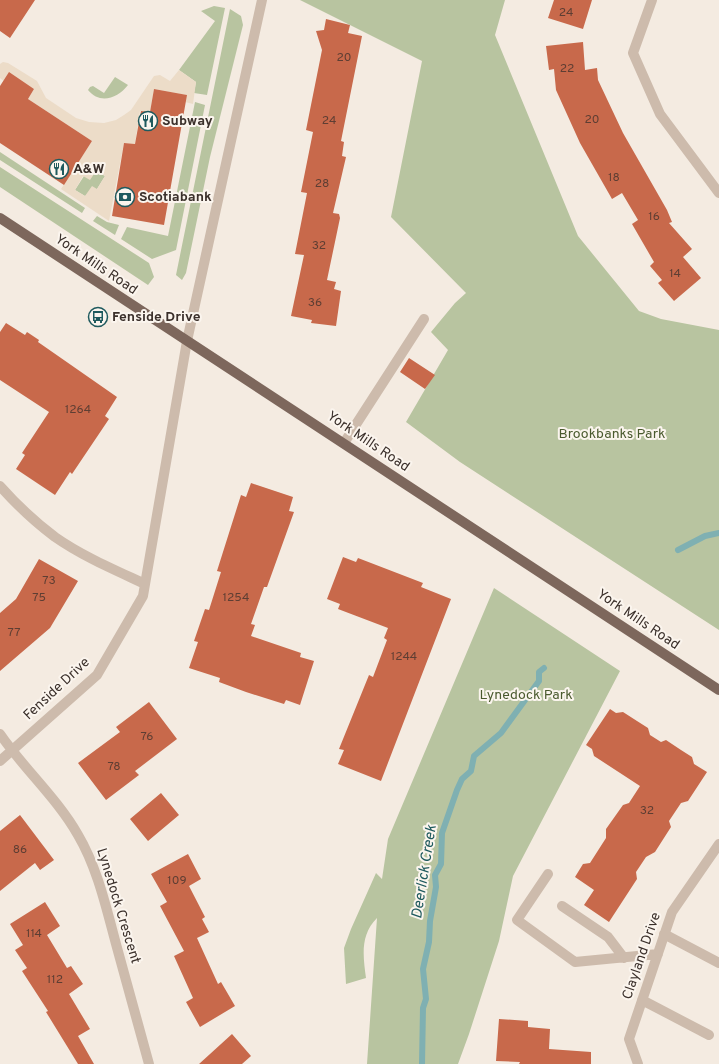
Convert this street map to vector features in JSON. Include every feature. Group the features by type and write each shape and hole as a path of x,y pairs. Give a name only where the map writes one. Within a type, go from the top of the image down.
{"main road":[{"name":"York Mills Road","path":"0,218 719,690"}],"street":[{"name":"Fenside Drive","path":"0,761 97,675 143,596 187,341 262,0"},
{"path":"652,0 633,53 660,114 719,193"},
{"path":"344,444 424,319"},
{"path":"0,486 27,514 55,537 88,556 145,584"},
{"name":"Lynedock Crescent","path":"0,734 11,750 63,811 79,835 90,857 108,912 149,1064"},
{"name":"Clayland Drive","path":"638,1064 629,1039 672,912 719,844"},
{"path":"548,874 517,920 575,962 658,954"},
{"path":"562,906 608,937 624,958"},
{"path":"664,934 719,963"},
{"path":"642,1000 709,1035"}],"green space":[{"name":"Brookbanks Park","path":"300,0 505,0 495,35 578,236 639,311 661,319 719,330 719,630 460,462 406,422 448,350 431,332 455,303 466,293 391,217 422,61"},
{"path":"214,6 225,8 207,95 194,93 196,82 179,70 215,21 201,11"},
{"path":"230,9 241,16 243,25 210,157 186,273 182,280 176,275"},
{"path":"115,77 128,85 124,90 114,96 109,98 98,97 93,95 88,90 93,86 104,93"},
{"path":"195,102 205,105 176,250 152,259 121,239 127,227 168,236"},
{"path":"0,152 85,208 82,213 0,160"},
{"path":"0,167 149,263 154,277 148,285 0,187"},
{"path":"96,171 105,176 97,189 85,196 75,190 84,176"},
{"path":"97,216 107,222 119,225 115,235 93,221"},
{"name":"Lynedock Park","path":"494,588 620,671 513,876 499,941 458,1064 367,1064 377,918 368,931 365,939 364,962 366,978 346,984 344,948 376,873 382,879 388,839"}],"shaded area":[{"path":"3,62 8,63 37,81 46,98 76,118 89,122 104,123 116,120 131,110 154,76 160,75 170,81 179,70 196,82 193,104 185,102 186,95 154,89 150,112 140,111 135,144 124,143 109,221 61,189 92,141 28,99 34,89 9,73 4,81 0,78 0,64","holes":["96,171 105,176 97,189 92,186 85,196 75,190 83,176 90,180"]}],"building":[{"path":"0,0 35,0 10,38 0,31"},
{"path":"554,0 592,0 583,29 548,18"},
{"path":"326,19 350,25 348,33 362,36 341,141 344,142 342,156 346,157 333,213 339,214 340,218 327,280 336,282 334,289 341,291 336,326 311,323 312,320 291,316 304,255 295,254 307,193 301,192 313,132 306,130 322,50 316,31 324,30"},
{"path":"583,42 585,70 597,68 598,80 623,133 667,210 672,222 669,223 692,249 683,257 701,278 674,301 658,283 662,280 650,266 654,262 632,224 638,220 622,193 612,199 580,143 556,90 554,69 549,70 546,46"},
{"path":"9,72 34,89 28,99 92,141 64,185 0,143 0,86"},
{"path":"154,89 187,95 164,225 112,216 124,143 135,144 141,111 150,112"},
{"path":"6,323 25,335 27,332 39,340 38,342 117,397 105,416 109,419 72,474 70,472 55,495 16,469 25,455 22,453 49,412 0,380 0,332"},
{"path":"409,358 435,375 425,389 400,372"},
{"path":"251,483 293,497 289,511 294,512 267,587 264,587 251,624 255,625 251,636 301,653 300,657 314,661 300,705 286,700 284,704 246,692 219,682 220,678 189,668 198,642 194,641 205,609 209,610 221,572 217,571 241,495 246,497"},
{"path":"343,557 356,562 358,558 423,583 421,587 451,599 381,781 338,764 344,750 339,749 369,675 373,677 387,640 384,638 388,628 338,609 340,604 327,599"},
{"path":"39,559 78,581 50,628 0,671 0,613 16,599"},
{"path":"149,702 177,739 135,771 139,775 106,800 78,763 120,732 116,727"},
{"path":"610,709 616,713 623,712 648,728 650,735 661,742 666,740 692,757 694,764 707,772 688,801 681,803 669,821 671,827 655,852 646,857 636,872 637,879 609,922 584,905 594,890 575,877 583,864 590,863 606,838 606,829 623,805 629,803 640,786 594,756 592,749 586,745"},
{"path":"161,793 179,815 148,841 130,819"},
{"path":"20,815 54,860 40,870 35,863 0,891 0,831"},
{"path":"188,854 201,879 189,886 205,917 202,919 209,932 197,938 218,984 221,982 235,1006 200,1027 186,1002 193,998 174,956 184,951 160,906 167,902 151,874"},
{"path":"45,902 60,926 47,935 67,968 71,966 83,984 69,994 90,1029 78,1036 94,1064 78,1064 46,1012 48,1011 22,971 27,968 15,950 23,945 10,924"},
{"path":"499,1019 528,1021 528,1027 550,1029 549,1049 591,1052 591,1064 519,1064 520,1062 496,1061"},
{"path":"232,1034 251,1056 242,1064 199,1064"}],"waterway":[{"name":"Deerlick Creek","path":"678,550 705,536 719,533"},
{"name":"Deerlick Creek","path":"422,1064 423,1008 426,999 423,969 429,942 430,921 436,887 435,875 441,864 442,833 462,779 471,771 474,756 501,733 539,681 539,672 544,668"}],"place":[{"name":"Subway","path":"148,121"},
{"name":"A&W","path":"59,169"},
{"name":"Scotiabank","path":"125,197"},
{"name":"Fenside Drive","path":"98,317"}]}
